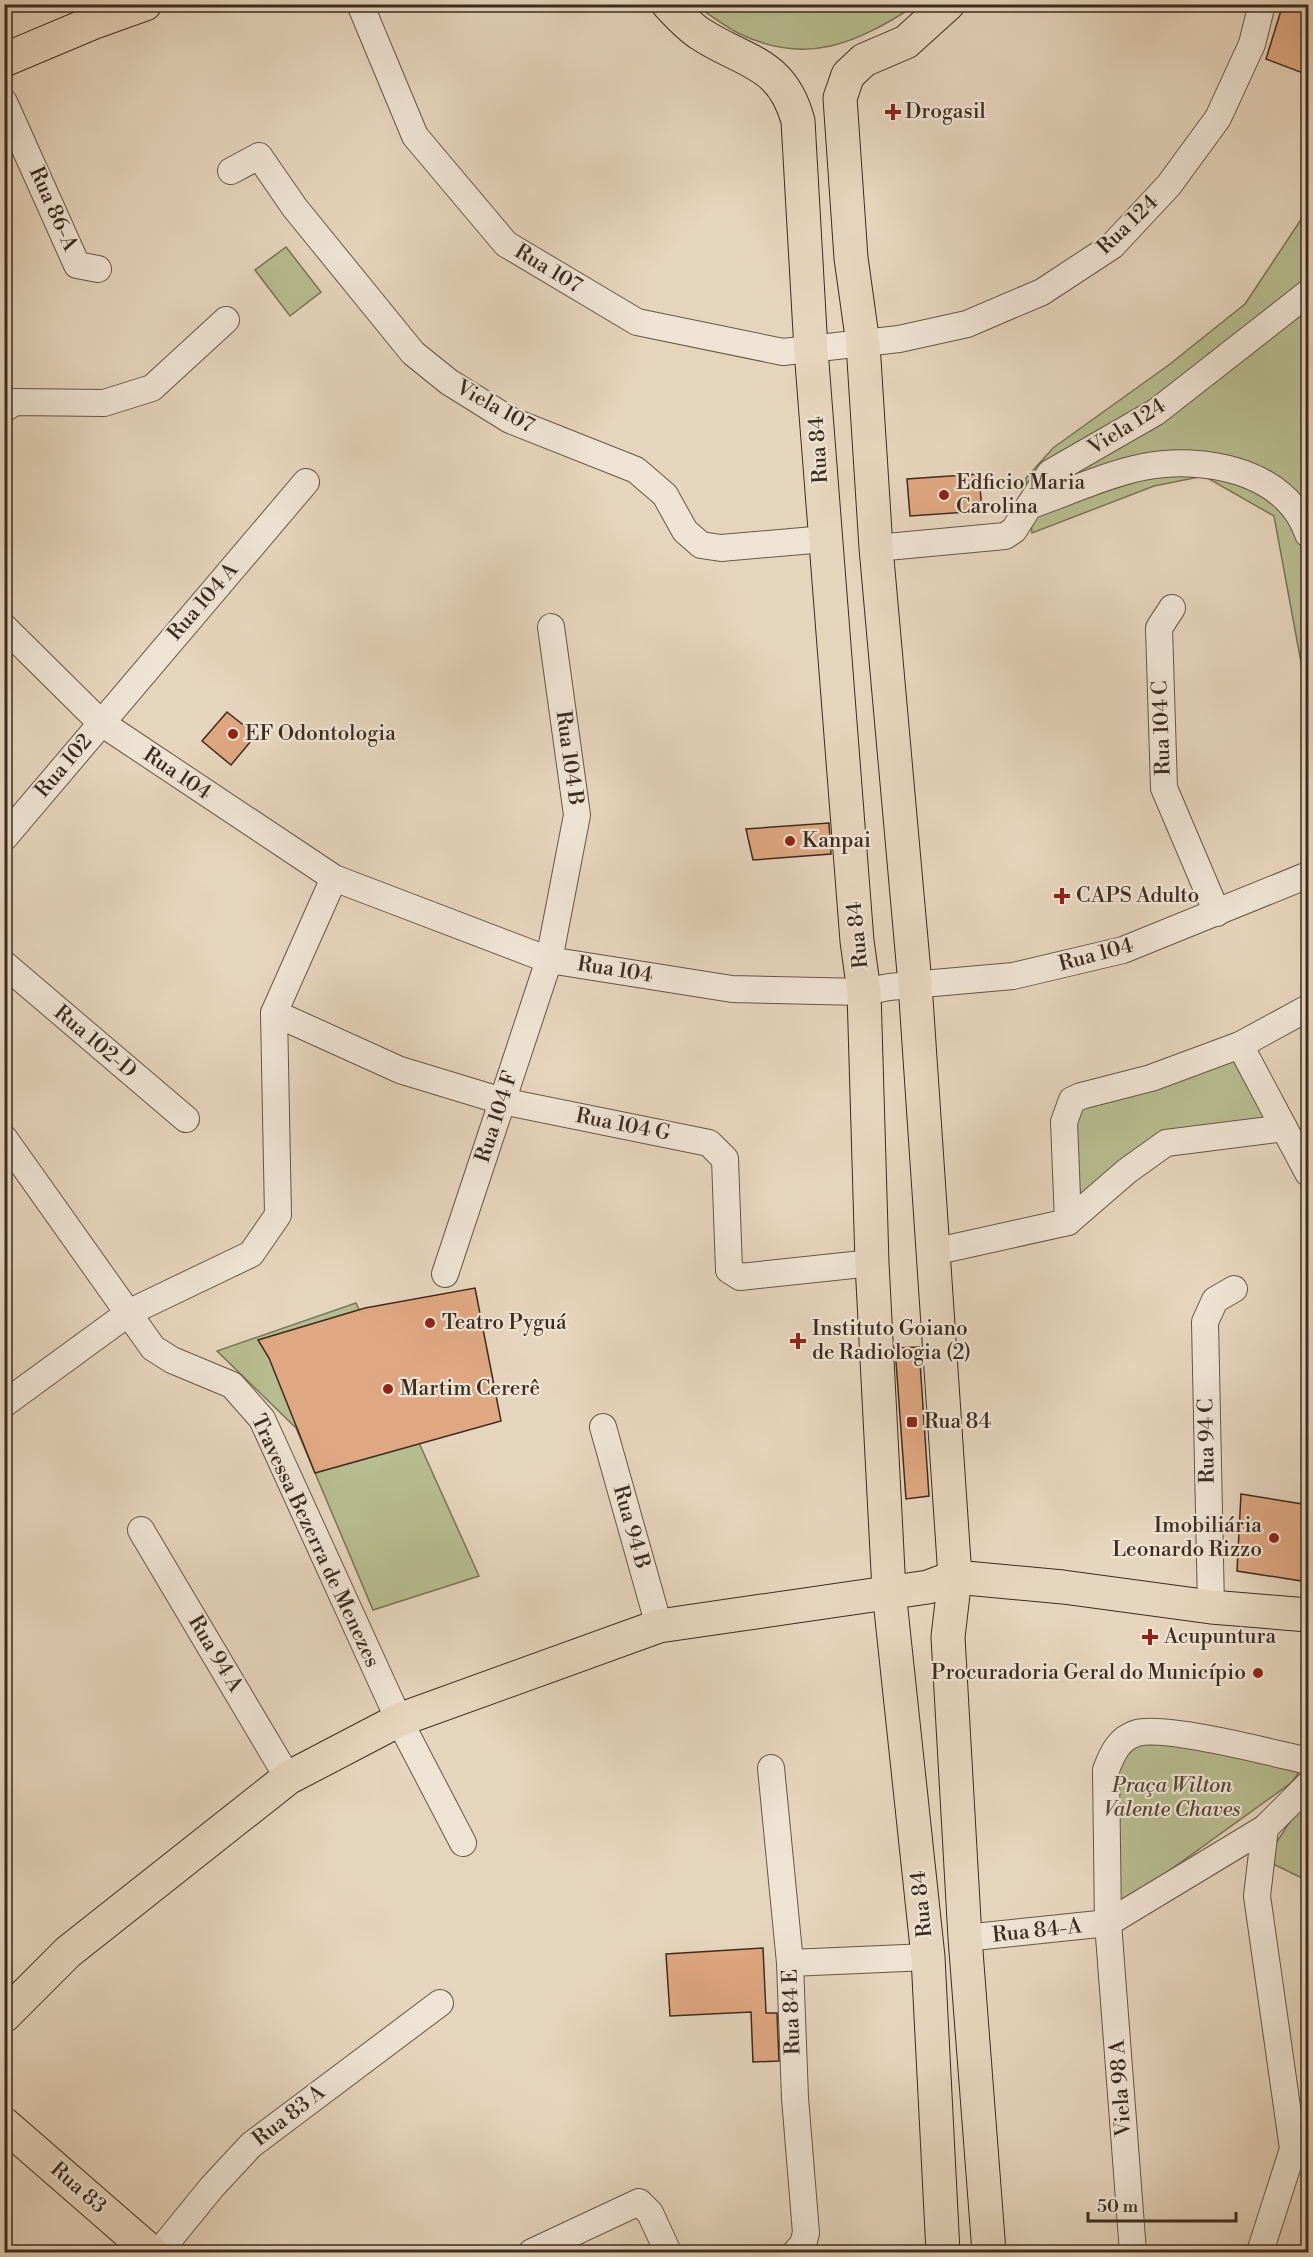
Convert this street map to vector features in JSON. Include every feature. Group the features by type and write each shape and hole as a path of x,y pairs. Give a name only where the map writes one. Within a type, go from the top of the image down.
{"main road":[{"path":"4,60 89,14 145,4"},
{"name":"Rua 84","path":"668,4 701,35 750,59 780,82 792,99 798,121 825,539 857,941 864,992 872,1263 889,1591 928,1957 943,2253"},
{"name":"Rua 84","path":"948,4 906,42 864,60 848,75 840,98 851,258 863,344 876,548 915,984 955,1577 948,1637 965,1938 989,2253"},
{"path":"4,2016 68,1952 288,1779 399,1720 660,1626 928,1587 955,1577 1063,1587 1211,1607 1308,1616"},
{"name":"Rua 83","path":"4,2124 151,2253"}],"street":[{"name":"Rua 107","path":"360,4 415,136 507,244 637,322 783,352 863,344"},
{"name":"Rua 124","path":"863,344 900,339 967,324 1042,292 1112,246 1169,185 1218,118 1251,44 1262,4"},
{"name":"Rua 86-A","path":"4,102 78,265 98,269"},
{"name":"Viela 107","path":"231,171 259,156 295,208 413,353 449,382 510,420 636,470 665,495 685,531 701,545 721,548 825,539"},
{"name":"Viela 124","path":"876,548 1005,536 1014,530 1050,473 1156,412 1308,293"},
{"path":"4,409 15,402 104,403 152,388 226,320"},
{"path":"1029,506 1143,467 1190,462 1243,472 1281,493 1305,524 1308,534"},
{"name":"Rua 104 A","path":"100,722 306,482"},
{"name":"Rua 104 C","path":"1172,608 1159,628 1164,788 1217,913"},
{"name":"Rua 104","path":"4,627 100,722 334,878 549,960 732,989 864,992 915,984 1013,976 1123,950 1308,875"},
{"name":"Rua 104 B","path":"549,960 577,815 552,627"},
{"name":"Rua 102","path":"4,838 100,722"},
{"path":"4,1404 130,1312 251,1254 278,1215 274,1013 334,878"},
{"name":"Rua 104 F","path":"446,1274 549,960"},
{"name":"Rua 102-D","path":"4,964 186,1119"},
{"path":"1068,1222 1064,1122 1072,1100 1081,1095 1151,1078 1239,1044 1308,1008"},
{"name":"Rua 104 G","path":"274,1013 400,1070 502,1101 709,1143 725,1159 729,1270 740,1277 872,1263"},
{"path":"1239,1044 1308,1173"},
{"path":"933,1252 1068,1222 1127,1170 1167,1143 1284,1128"},
{"name":"Travessa Bezerra de Menezes","path":"4,1138 130,1312 153,1348 172,1360 232,1385 262,1419 399,1720 463,1843"},
{"name":"Rua 94 C","path":"1211,1607 1204,1322 1215,1299 1234,1289"},
{"name":"Rua 94 B","path":"603,1427 660,1626"},
{"name":"Rua 94 A","path":"141,1530 288,1779"},
{"path":"1108,1923 1106,1770 1114,1748 1136,1733 1164,1732 1308,1761"},
{"name":"Rua 84 E","path":"771,1768 790,1963 795,2098 806,2233 796,2253"},
{"path":"1108,1923 1265,1828 1308,1785"},
{"path":"1260,2253 1301,2152 1257,1896 1265,1828"},
{"name":"Rua 84-A","path":"965,1938 1108,1923"},
{"name":"Viela 98 A","path":"1108,1923 1133,2253"},
{"path":"790,1963 928,1957"},
{"name":"Rua 83 A","path":"159,2253 212,2187 251,2145 440,2003"},
{"path":"532,2253 639,2202 650,2212 669,2253"}],"green space":[{"path":"695,5 916,5 852,40 809,49 787,48 763,43 738,33"},
{"path":"1308,209 1307,695 1274,516 1204,476 1154,486 1032,533 1026,478 1053,448 1170,364 1245,304"},
{"path":"286,247 321,292 290,316 255,270"},
{"path":"1234,1057 1274,1122 1161,1135 1078,1205 1073,1139 1080,1108"},
{"path":"356,1303 479,1576 373,1610 296,1428 217,1351"},
{"name":"Praça Wilton Valente Chaves","path":"1152,1740 1303,1767 1291,1783 1116,1909 1113,1810 1117,1773 1128,1753"},
{"path":"1308,1794 1308,1881 1265,1860"}],"building":[{"path":"1283,4 1308,4 1308,75 1266,59"},
{"name":"Edficio Maria Carolina","path":"979,474 982,511 910,516 907,479"},
{"name":"EF Odontologia","path":"227,712 256,735 231,765 202,741"},
{"name":"Kanpai","path":"829,823 831,854 753,860 746,829"},
{"name":"Martim Cererê","path":"475,1288 501,1421 315,1473 269,1358 258,1340 365,1308"},
{"name":"Rua 84","path":"919,1347 929,1496 906,1499 895,1348"},
{"name":"Imobiliária Leonardo Rizzo","path":"1241,1494 1308,1505 1308,1582 1237,1571"},
{"path":"763,1948 766,2013 777,2013 779,2061 753,2062 751,2012 670,2016 666,1954"}],"place":[{"name":"Drogasil","path":"893,112"},
{"name":"Edficio Maria Carolina","path":"944,495"},
{"name":"EF Odontologia","path":"233,734"},
{"name":"Kanpai","path":"790,841"},
{"name":"CAPS Adulto","path":"1062,896"},
{"name":"Teatro Pyguá","path":"430,1323"},
{"name":"Instituto Goiano de Radiologia (2)","path":"798,1341"},
{"name":"Martim Cererê","path":"388,1389"},
{"name":"Rua 84","path":"912,1422"},
{"name":"Imobiliária Leonardo Rizzo","path":"1274,1538"},
{"name":"Acupuntura","path":"1150,1637"},
{"name":"Procuradoria Geral do Município","path":"1258,1673"}]}
